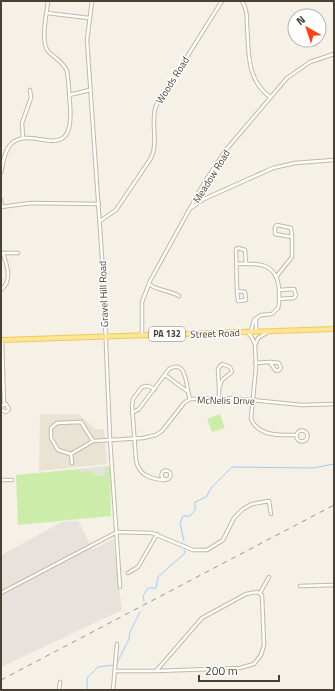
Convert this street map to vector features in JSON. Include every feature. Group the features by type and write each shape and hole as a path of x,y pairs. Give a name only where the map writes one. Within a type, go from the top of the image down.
{"main road":[{"name":"Street Road","path":"1,340 334,329"}],"street":[{"path":"1,173 8,148 16,140 23,138 53,141 66,134 71,123 68,73 65,67 49,52 44,44 48,1"},
{"name":"Gravel Hill Road","path":"92,1 87,40 99,204 110,440 120,586"},
{"name":"Woods Road","path":"100,221 116,210 151,158 154,147 152,120 156,106 222,1"},
{"path":"242,1 247,15 251,74 258,86 270,97"},
{"path":"47,13 89,18"},
{"name":"Meadow Road","path":"142,335 141,308 149,284 199,192 225,151 287,78 316,60 334,54"},
{"path":"23,138 22,123 31,98 30,90"},
{"path":"69,95 90,90"},
{"path":"189,210 204,199 273,168 295,163 334,160"},
{"path":"199,192 200,196 204,199"},
{"path":"1,200 2,207 31,203 99,204"},
{"path":"276,277 292,257 292,237 290,227 276,226 275,234 292,237"},
{"path":"237,291 245,292 246,300 238,301 237,291 236,249 243,247 245,250 246,264"},
{"path":"1,290 6,284 9,276 2,253 18,253"},
{"path":"236,264 264,265 273,271 276,277 279,290 278,308 275,312 269,315 261,315 256,319 253,323 254,331"},
{"path":"149,284 154,288 165,290 179,296"},
{"path":"279,290 294,289 296,292 294,298 279,299"},
{"path":"254,331 256,319"},
{"path":"255,345 260,336 273,331"},
{"path":"243,332 251,336 255,345 251,419 258,429 265,432 296,434 298,431 302,431 306,433 307,439 305,441 301,441 296,434"},
{"path":"1,340 4,404 8,406 8,410 6,412 1,410"},
{"path":"255,363 270,362 279,363 281,368 278,371 275,370 270,362"},
{"path":"219,388 222,380 232,372 230,367 224,364 220,365 218,368 219,398"},
{"path":"132,413 139,409 172,368 181,369 186,375 187,391 190,399"},
{"path":"165,375 187,391"},
{"path":"154,389 146,385 140,388 132,402 136,463 141,471 153,479 165,480"},
{"name":"McNelis Drive","path":"93,441 134,439 151,437 159,434 182,406 190,399 219,398 302,405 334,404"},
{"path":"81,422 93,441 70,454 58,450 51,438 51,428 57,423 81,422"},
{"path":"70,454 72,462"},
{"path":"1,480 12,480"},
{"path":"1,593 117,532 143,532 157,534 193,550 204,551 220,543 236,515 247,506 269,501 271,514"},
{"path":"128,574 138,567 157,534"},
{"path":"260,593 269,577"},
{"path":"300,586 334,585"},
{"path":"156,671 202,618 246,594 260,593"},
{"path":"115,670 156,671 240,668 254,664 261,655 264,645 263,597 260,593"},
{"path":"114,690 117,644"},
{"path":"59,690 60,682"}],"shaded area":[{"path":"40,414 79,414 95,429 104,429 107,464 39,471"},
{"path":"105,467 105,475 96,476 92,471 80,472 80,469"},
{"path":"78,521 93,549 113,539 122,610 1,667 1,555 62,522"}],"green space":[{"path":"220,414 225,428 212,432 207,419"},
{"path":"110,466 111,516 18,525 16,475"}],"waterway":[{"path":"184,541 180,523 183,516 190,516 195,510 195,502 206,497 212,487 232,467 313,468 334,464"},
{"path":"144,601 143,596 148,588 156,588 158,577 185,553 184,550"},
{"path":"117,663 140,612"},
{"path":"87,690 87,678 98,667 114,665"}],"railway":[{"path":"1,680 334,505"}]}
